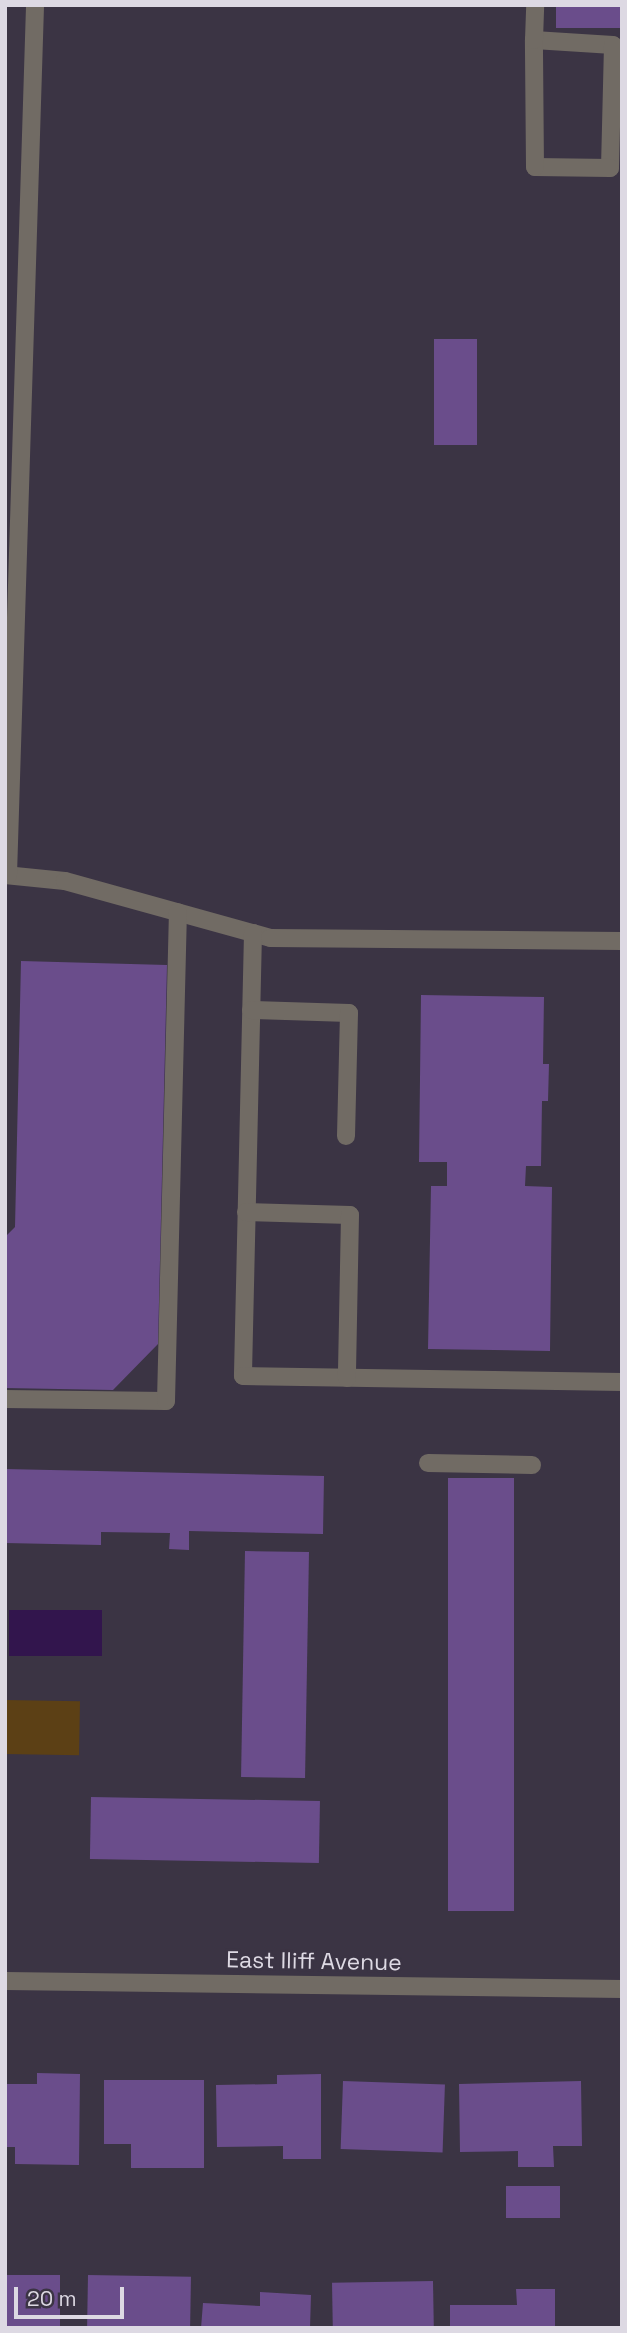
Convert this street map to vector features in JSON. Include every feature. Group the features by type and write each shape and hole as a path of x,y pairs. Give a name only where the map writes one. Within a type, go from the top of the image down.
{"street":[{"path":"35,5 14,388 6,875 65,881 270,938 622,941"},
{"path":"534,40 613,45 610,168 535,167 534,40 535,5"},
{"path":"5,1399 166,1401 178,912"},
{"path":"253,933 243,1376 622,1382"},
{"path":"251,1010 349,1013 346,1136"},
{"path":"246,1212 350,1215 347,1378"},
{"path":"428,1463 532,1465"},
{"name":"East Iliff Avenue","path":"5,1981 622,1989"}],"shaded area":[{"path":"9,1610 102,1610 102,1656 9,1656"},
{"path":"5,1700 80,1701 79,1755 5,1754"}],"building":[{"path":"556,5 622,5 622,28 556,28"},
{"path":"434,339 477,339 477,445 434,445"},
{"path":"21,961 167,965 158,1344 113,1390 5,1388 5,1237 15,1227"},
{"path":"421,995 544,997 543,1064 549,1064 548,1101 542,1101 541,1166 526,1166 525,1186 552,1187 550,1351 428,1349 431,1186 447,1186 447,1162 419,1162"},
{"path":"5,1469 324,1476 323,1534 189,1531 189,1550 169,1549 170,1533 101,1532 101,1545 5,1543"},
{"path":"448,1478 514,1478 514,1911 448,1911"},
{"path":"245,1551 309,1552 305,1778 241,1777"},
{"path":"91,1797 320,1801 319,1863 90,1859"},
{"path":"37,2073 80,2074 79,2165 15,2164 15,2147 5,2147 5,2084 37,2084"},
{"path":"321,2074 321,2159 283,2159 283,2146 217,2147 216,2085 277,2084 277,2075"},
{"path":"104,2080 204,2080 204,2168 131,2168 131,2144 104,2144"},
{"path":"343,2081 445,2085 443,2153 341,2149"},
{"path":"581,2081 582,2146 553,2146 554,2167 518,2167 518,2151 460,2152 459,2084"},
{"path":"506,2186 560,2186 560,2218 506,2218"},
{"path":"5,2275 60,2275 60,2328 5,2328"},
{"path":"88,2275 191,2277 190,2328 87,2328"},
{"path":"433,2281 434,2328 333,2328 332,2283"},
{"path":"516,2289 555,2289 555,2328 450,2328 450,2305 517,2305"},
{"path":"260,2292 311,2295 310,2328 201,2328 203,2303 260,2306"}]}
